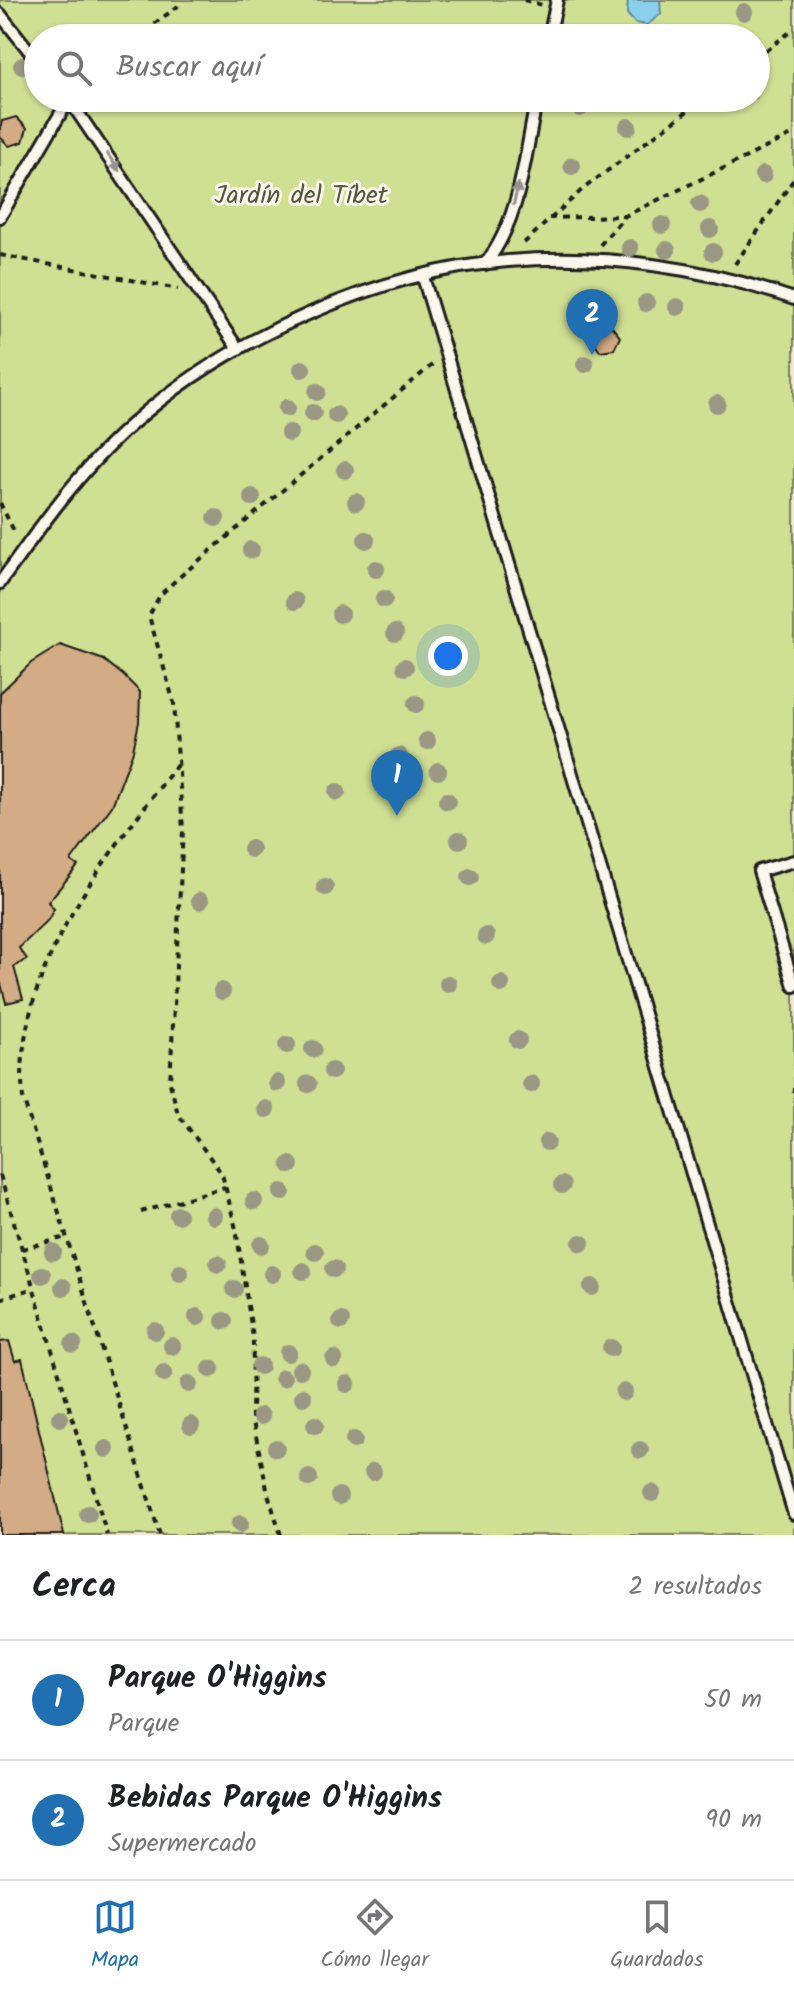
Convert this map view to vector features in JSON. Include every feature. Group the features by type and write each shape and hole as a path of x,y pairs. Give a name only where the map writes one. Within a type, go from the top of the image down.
{"lane":[{"path":"552,24 557,0"},
{"path":"0,14 24,44"},
{"path":"0,217 61,112"},
{"path":"78,112 238,349"},
{"path":"485,264 499,247 509,222 534,112"},
{"path":"0,583 73,487 130,425 194,376 238,349 319,311 423,277 485,264 588,258 725,279 794,299"},
{"path":"423,277 794,1514"},
{"path":"794,861 759,871 794,986"}],"path":[{"path":"154,24 177,7 180,0"},
{"path":"770,47 794,29"},
{"path":"505,261 549,218 687,112"},
{"path":"588,258 625,216 794,134"},
{"path":"725,279 794,179"},
{"path":"549,218 625,216"},
{"path":"0,255 203,294"},
{"path":"281,1535 268,1494 252,1417 251,1316 225,1187 214,1161 178,1114 170,1083 183,830 174,703 150,627 151,608 177,579 446,353"},
{"path":"0,503 23,549"},
{"path":"160,1535 23,1098 22,1055 33,1001 53,950 85,893 178,763"},
{"path":"0,1175 107,1535"},
{"path":"141,1212 225,1187"},
{"path":"22,1249 66,1237"},
{"path":"0,1299 34,1288"}],"green space":[{"name":"Jardín del Tíbet","path":"0,0 794,0 794,1535 0,1535"}],"water":[{"path":"628,0 660,0 661,14 648,24 635,23 627,14"}],"building":[{"path":"16,117 27,128 23,142 9,146 0,137 0,129 2,121"},
{"path":"598,327 612,327 620,337 614,349 600,351 593,340"},
{"path":"60,645 104,660 123,675 140,692 139,722 133,751 112,806 71,861 78,866 48,902 54,909 48,920 19,948 27,959 14,967 23,999 6,1003 0,980 0,693 31,663"},
{"path":"9,1341 15,1361 22,1359 64,1535 0,1535 0,1342"}],"place":[{"name":"Bebidas Parque O'Higgins","path":"592,355"},
{"name":"Parque O'Higgins","path":"397,816"}]}
